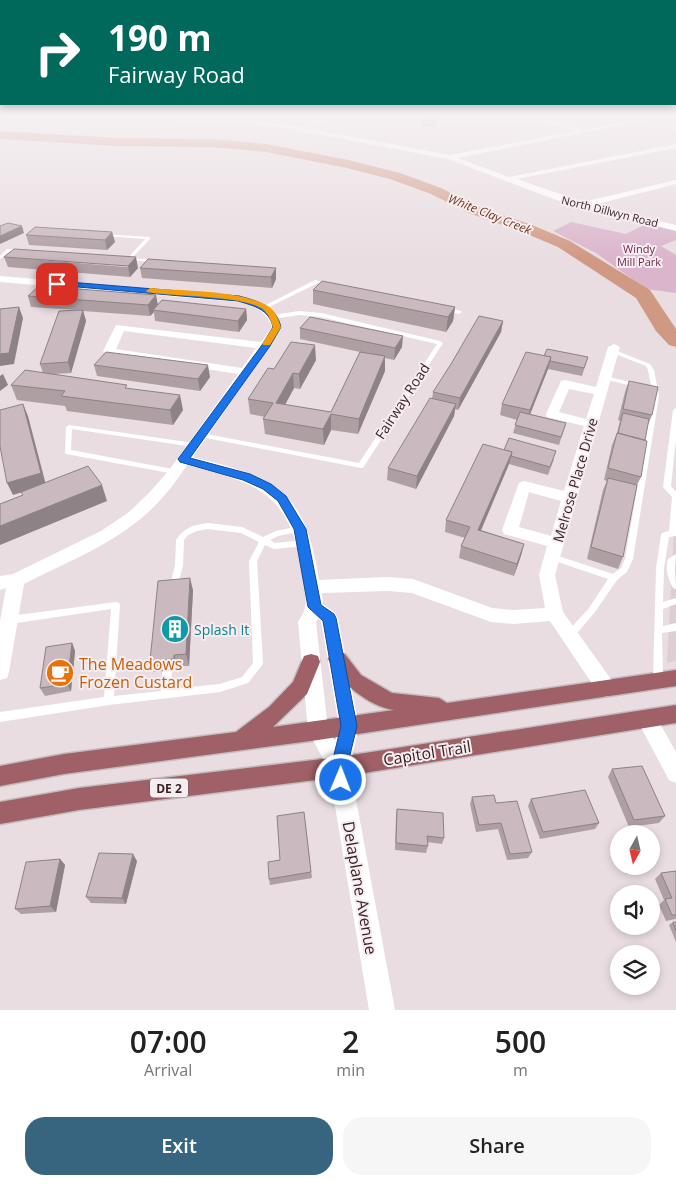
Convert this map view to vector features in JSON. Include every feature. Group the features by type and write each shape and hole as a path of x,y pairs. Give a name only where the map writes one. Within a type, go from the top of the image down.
{"main road":[{"path":"337,659 354,681 389,701 461,710"},
{"path":"242,740 276,713 300,688 311,662"},
{"path":"0,776 64,764 318,731 667,679"},
{"name":"Capitol Trail","path":"0,813 79,799 339,767 676,714"}],"street":[{"name":"North Dillwyn Road","path":"469,164 583,205 676,228"},
{"path":"508,179 584,164"},
{"path":"583,205 676,182"},
{"path":"0,279 239,299 265,307 273,317 277,327 179,466 155,496 134,516 107,534 8,582 9,620 0,672"},
{"path":"246,372 109,351 120,327 265,346"},
{"name":"Melrose Place Drive","path":"606,688 555,614 547,575 613,349"},
{"path":"591,424 552,414 564,384 603,385"},
{"path":"179,466 246,477 267,487 282,498 302,536 312,587 315,607 307,622 318,731 339,767"},
{"path":"554,550 510,530 524,486 570,498"},
{"path":"312,587 388,584 413,586 491,616 514,617 555,614"},
{"path":"315,607 329,618 349,726 339,767"},
{"path":"647,720 676,773"},
{"name":"Delaplane Avenue","path":"339,767 382,1010"}],"lane":[{"path":"99,234 148,238 129,259"},
{"path":"0,258 9,250 29,252"},
{"path":"119,258 165,262"},
{"path":"265,307 317,281 336,285"},
{"path":"440,308 459,312"},
{"name":"Fairway Road","path":"197,440 362,466 440,343 321,315 298,313 273,317"},
{"path":"570,635 592,610 614,578 624,570 630,559 656,390 648,365 613,349"},
{"path":"603,385 656,390"},
{"path":"667,679 658,630 660,568 665,536 674,533 676,496 667,487 676,410"},
{"path":"179,466 68,452 69,426 197,440"},
{"path":"173,592 179,565 180,540 185,533 202,527 225,527 242,530 274,546 302,536"},
{"path":"0,717 109,701 166,695 229,685 245,680 258,664 253,561 258,548 272,533 302,536"},
{"path":"554,550 614,578"},
{"path":"676,557 671,561 670,570 671,577 676,586"},
{"path":"660,606 676,601"},
{"path":"9,620 116,606 109,701"},
{"path":"658,630 676,627"},
{"path":"166,695 167,671"}],"shaded area":[{"path":"676,493 676,661 667,663"}],"green space":[{"name":"Windy Mill Park","path":"571,222 626,234 648,223 676,231 676,240 661,246 676,255 676,293 646,289 596,253 553,231"}],"building":[{"path":"8,223 22,226 0,236 0,226"},
{"path":"35,227 112,232 105,240 26,235"},
{"path":"14,249 136,257 128,266 4,257"},
{"path":"148,259 276,268 271,277 140,268"},
{"path":"322,281 455,307 448,317 313,290"},
{"path":"39,286 156,295 148,305 28,296"},
{"path":"162,300 246,309 238,321 153,310"},
{"path":"19,307 9,353 0,354 0,309"},
{"path":"83,310 68,362 40,364 59,311"},
{"path":"479,316 503,321 460,398 433,392 451,364"},
{"path":"310,317 403,336 395,348 300,328"},
{"path":"291,342 315,345 299,374 293,373 276,403 331,412 360,352 385,356 359,419 331,414 323,429 263,419 273,403 248,399 268,368 274,369"},
{"path":"547,349 588,357 584,368 550,361 551,357 544,356"},
{"path":"106,352 208,365 198,379 94,365"},
{"path":"526,352 551,357 530,410 502,404"},
{"path":"25,370 127,385 125,388 180,395 170,410 61,396 65,391 11,385"},
{"path":"629,381 658,387 652,415 623,409"},
{"path":"430,398 456,404 417,476 388,468"},
{"path":"23,404 41,473 7,483 0,446 0,410"},
{"path":"520,412 566,423 561,437 515,425"},
{"path":"623,413 649,419 645,440 618,433"},
{"path":"617,433 647,441 641,477 608,468"},
{"path":"509,438 556,451 550,467 511,456 512,452 504,450"},
{"path":"483,444 512,452 478,530 524,544 517,564 461,546 470,527 446,520"},
{"path":"88,466 102,485 0,526 0,504 23,495 21,492"},
{"path":"608,478 637,485 623,557 591,547"},
{"name":"Splash It","path":"190,578 186,654 174,655 174,659 150,661 158,581"},
{"name":"The Meadows Frozen Custard","path":"72,643 67,684 40,688 46,647"},
{"path":"642,766 665,816 634,820 612,769"},
{"path":"585,790 599,823 543,832 531,799"},
{"path":"494,795 496,803 517,801 532,852 510,854 501,823 479,825 472,797"},
{"path":"397,809 443,813 444,838 427,836 428,846 396,843"},
{"path":"304,812 311,872 269,879 268,862 280,860 277,816"},
{"path":"99,853 133,854 122,898 86,897"},
{"path":"60,859 50,906 15,909 26,862"},
{"path":"676,871 676,915 672,915 665,899 672,898 661,873"}],"waterway":[{"name":"White Clay Creek","path":"349,164 395,176 436,191 476,211 526,228 564,244 643,294 663,327 676,341"}],"slow traffic":[{"path":"150,291 218,296 255,302 265,307 276,320 277,327 267,344"}],"place":[{"name":"Splash It","path":"175,629"},
{"name":"The Meadows Frozen Custard","path":"60,673"}],"route":[{"path":"57,284 239,299 255,302 265,307 276,320 277,327 265,346 184,459 246,477 267,487 282,498 300,529 315,607 329,618 349,726 339,767 341,780"}]}
